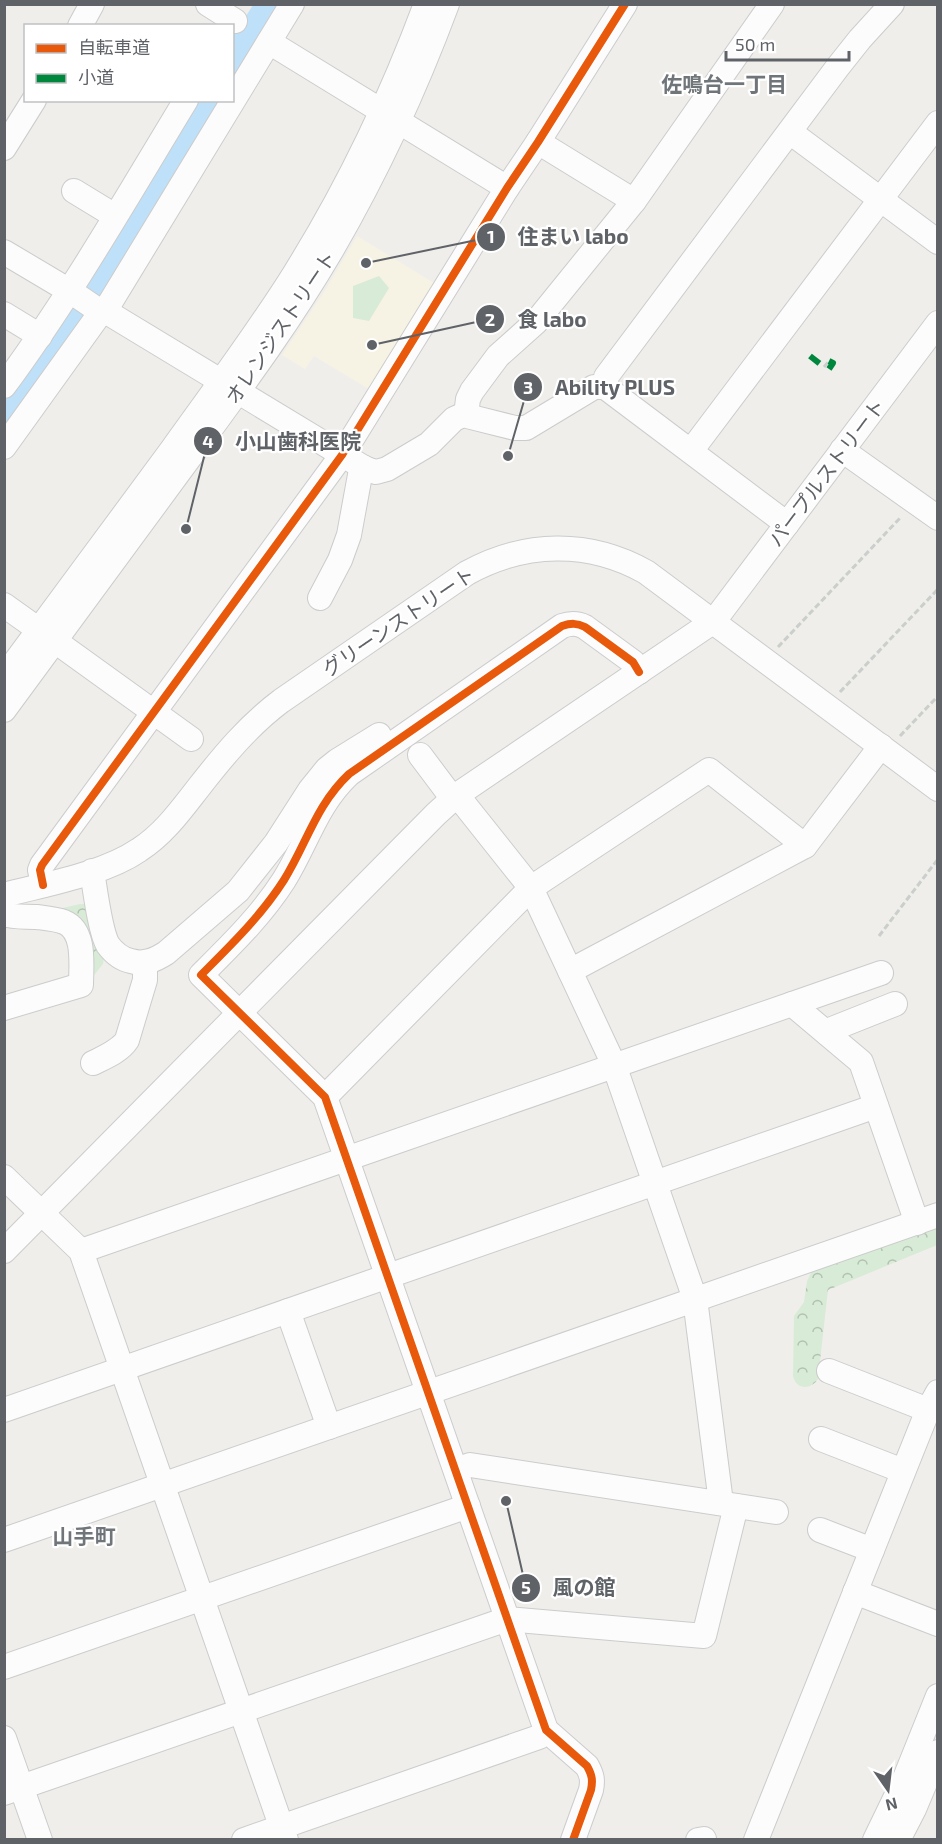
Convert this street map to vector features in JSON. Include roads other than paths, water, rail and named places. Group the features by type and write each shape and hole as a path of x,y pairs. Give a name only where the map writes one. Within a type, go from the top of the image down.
{"street":[{"path":"81,24 93,4"},
{"path":"208,4 237,17"},
{"path":"234,98 292,4"},
{"name":"オレンジストリート","path":"390,117 426,4"},
{"name":"オレンジストリート","path":"4,710 47,636 230,386 272,309 308,252 347,182 423,65 447,4"},
{"path":"43,885 40,870 42,865 342,455 507,188 625,4"},
{"path":"466,416 468,399 472,391 498,356 536,322 634,201 772,4"},
{"path":"605,387 606,377 860,39 892,4"},
{"path":"269,42 507,188"},
{"path":"4,148 33,102"},
{"path":"4,386 71,292 185,102"},
{"path":"4,447 101,311 232,102"},
{"path":"691,451 938,123"},
{"path":"790,132 938,242"},
{"path":"538,142 634,201"},
{"path":"74,191 115,216"},
{"path":"4,252 364,468 376,472 387,469 429,444 458,417 466,416 515,428 526,428 594,387 605,387 787,524"},
{"path":"4,314 40,336"},
{"name":"パープルストリート","path":"4,1251 455,797 714,621 938,324"},
{"path":"842,450 938,518"},
{"path":"321,598 347,541 360,475 364,468"},
{"name":"グリーンストリート","path":"4,895 92,871 126,858 153,840 175,817 239,738 274,706 461,577 495,559 541,548 572,548 603,553 633,564 714,621 938,789"},
{"path":"4,605 191,739"},
{"path":"573,1839 591,1790 593,1782 591,1773 587,1766 546,1730 325,1097 201,975 244,932 272,898 295,862 327,799 349,774 562,626 570,623 585,627 633,662 639,672"},
{"name":"オレンジストリート","path":"4,677 47,636"},
{"path":"92,871 107,943 123,959 134,963 145,963 156,959 238,891 276,843 310,790 327,769 381,733 398,732 405,736"},
{"path":"570,971 805,846 881,746"},
{"path":"13,1790 507,1618 704,1636 727,1505 720,1495 695,1299 614,1065 531,888 420,755"},
{"path":"325,1097 531,888 709,770 805,846"},
{"path":"4,914 63,921 77,932 81,962 81,985 4,1008"},
{"path":"93,1063 125,1044 145,980 145,963"},
{"path":"81,1251 881,973"},
{"path":"4,1540 927,1219 876,1106 861,1062 792,1004"},
{"path":"828,1034 832,1029 896,1004"},
{"path":"4,1410 876,1106"},
{"path":"4,1177 81,1251 283,1833"},
{"path":"288,1311 328,1427"},
{"path":"756,1839 933,1401 829,1371"},
{"path":"821,1439 903,1471"},
{"path":"456,1470 470,1466 776,1512"},
{"path":"4,1667 468,1506"},
{"path":"820,1530 872,1550"},
{"path":"855,1592 938,1624"},
{"path":"875,1839 905,1778 938,1696"},
{"path":"244,1839 283,1833 539,1737 546,1730"},
{"path":"4,1738 13,1790 40,1839"},
{"path":"898,1839 914,1809 938,1752"}],"water":[{"path":"253,5 283,5 234,86 234,35"},
{"path":"194,102 224,102 102,301 5,437 5,399 47,340"}],"place":[{"name":"住まい labo","path":"366,263"},
{"name":"食 labo","path":"372,345"},
{"name":"Ability PLUS","path":"508,456"},
{"name":"小山歯科医院","path":"186,529"},
{"name":"風の館","path":"506,1501"}],"district":[{"name":"佐鳴台一丁目","path":"724,83"},
{"name":"山手町","path":"84,1535"}]}
